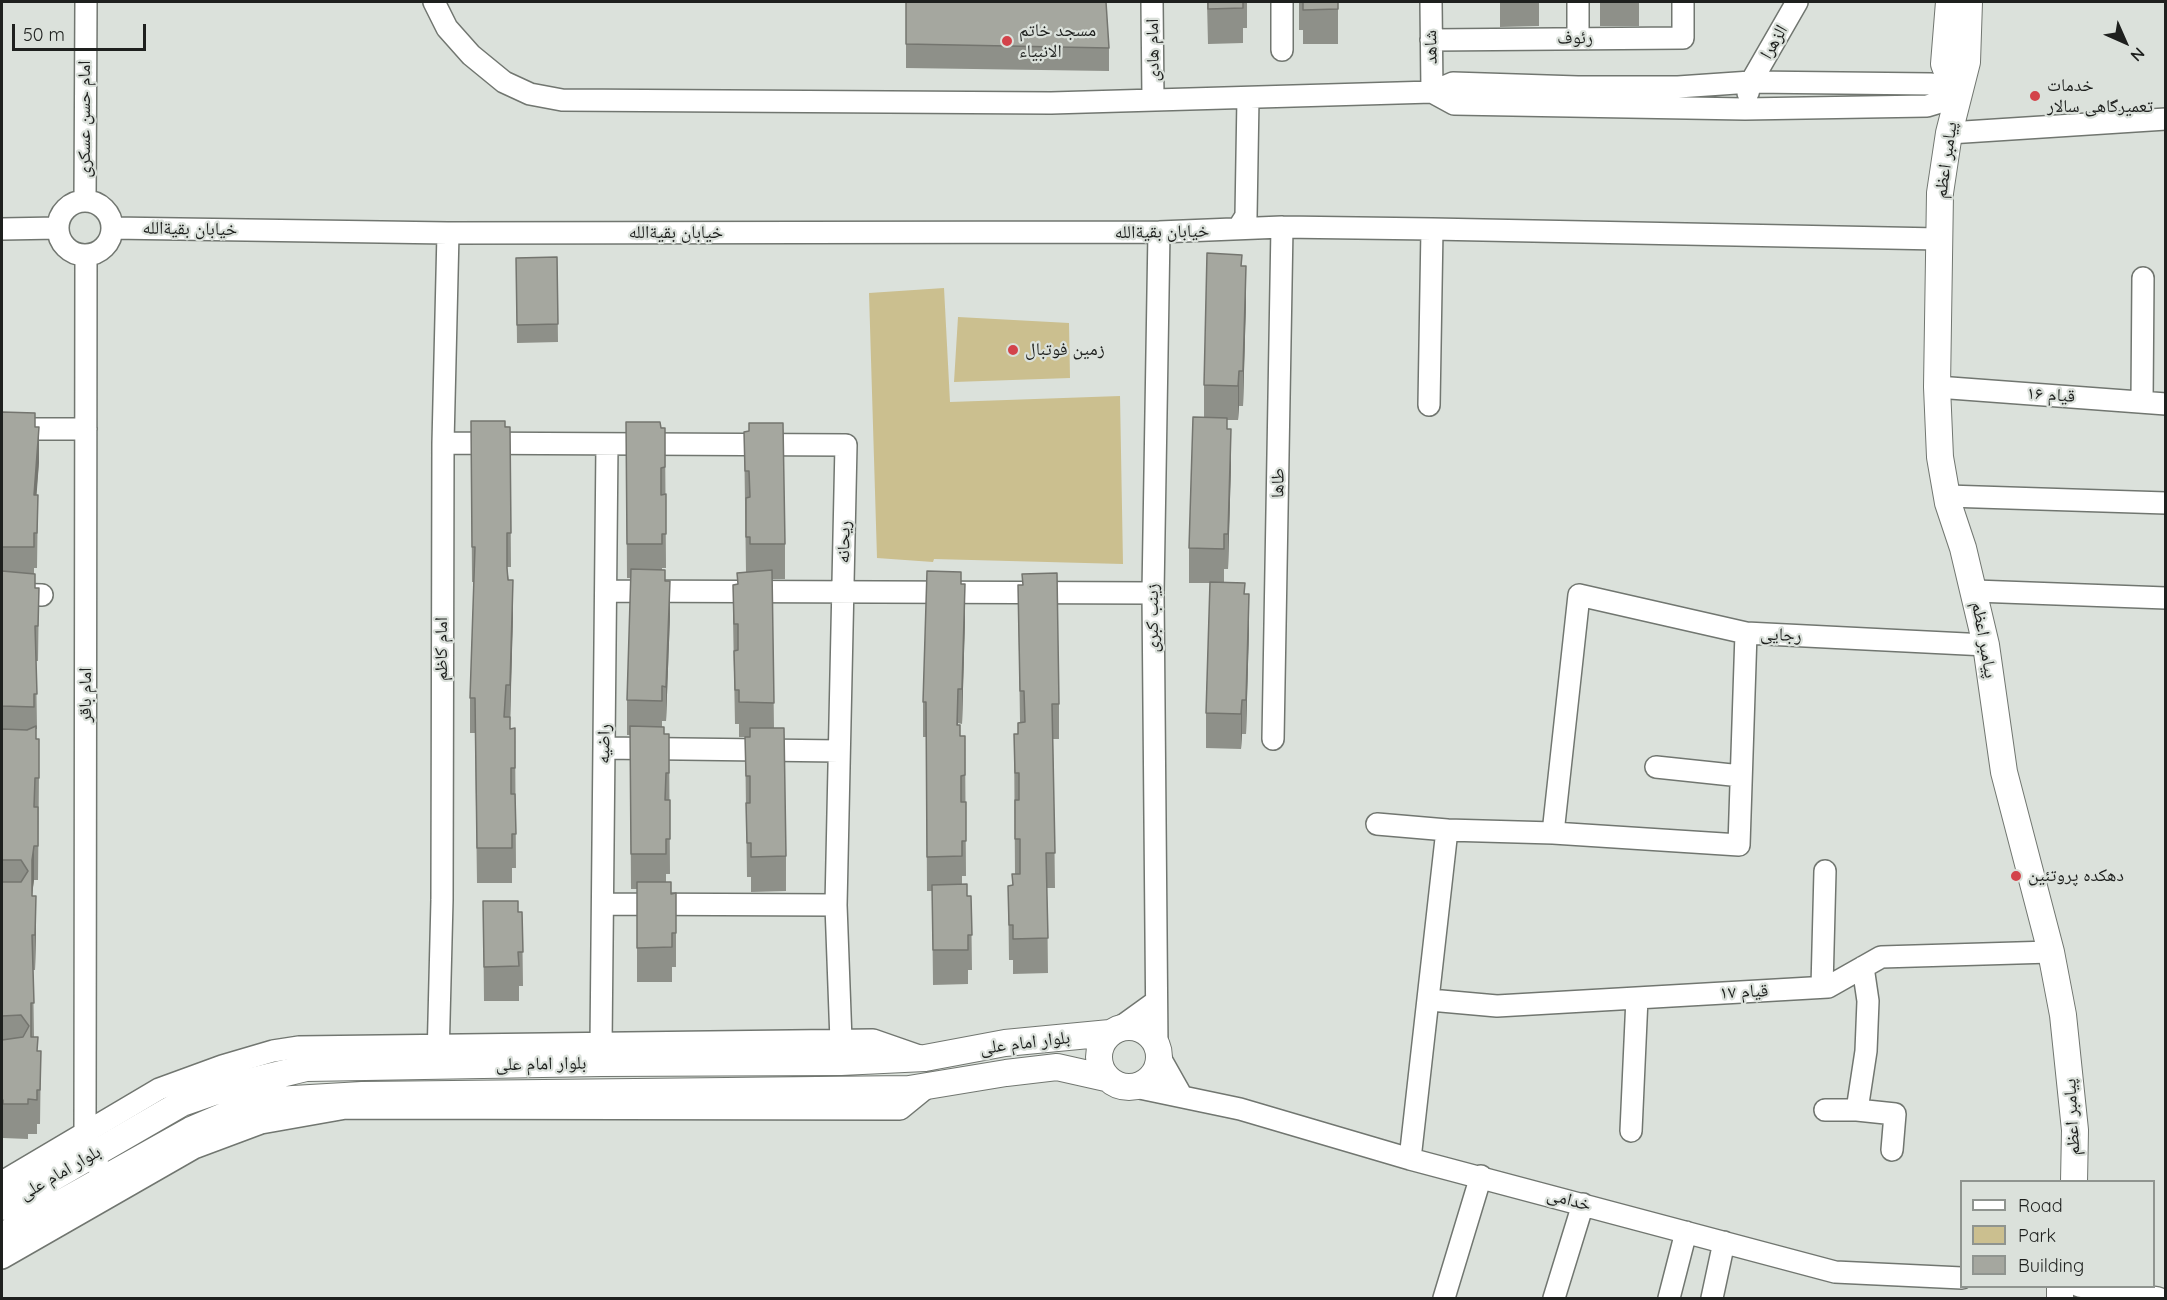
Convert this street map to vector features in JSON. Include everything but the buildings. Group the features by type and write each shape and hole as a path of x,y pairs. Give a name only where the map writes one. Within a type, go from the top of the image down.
{"main road":[{"name":"پیامبر اعظم","path":"1949,2 1944,64 1957,97"},
{"name":"پیامبر اعظم","path":"1969,2 1966,62 1949,133 1940,193 1937,387 1940,457 1947,496 1975,591 1986,645 2004,772 2051,951 2063,1015 2075,1130 2074,1180"},
{"path":"1133,1027 1148,1034 1158,1051 1152,1076 1135,1087 1120,1086 1106,1078 1099,1063 1100,1046 1114,1031 1133,1027"},
{"name":"بلوار امام علی","path":"2,1207 88,1144 182,1103 260,1078 306,1068 438,1055 841,1062 925,1058 1005,1043 1114,1031"},
{"path":"925,1058 927,1087"},
{"name":"بلوار امام علی","path":"2,1236 103,1177 191,1130 231,1113 276,1100 320,1096 448,1101 909,1089 1057,1067 1106,1078"}],"street":[{"name":"امام حسن عسکری","path":"85,201 86,2"},
{"path":"434,2 447,28 465,48 504,82 530,94 562,100 1051,103 1432,92 1453,83 1678,87 1750,82 1931,84 1957,97"},
{"name":"امام هادی","path":"1152,2 1153,99"},
{"path":"1282,2 1282,50"},
{"name":"شاهد","path":"1431,2 1432,92"},
{"path":"1578,2 1578,38"},
{"name":"رئوف","path":"1431,40 1683,38 1683,2"},
{"name":"الزهرا","path":"1745,109 1750,82 1797,2"},
{"path":"1432,92 1454,104 1745,109 1927,106 1957,97"},
{"path":"1239,228 1246,216 1248,98"},
{"path":"1949,133 2166,119"},
{"path":"85,201 101,206 107,213 112,228 107,244 101,250 86,255 69,250 59,237 58,228 63,212 77,202 85,201"},
{"name":"خیابان بقیةالله","path":"112,228 448,233 1160,232 1282,227 1939,239"},
{"name":"طاها","path":"1273,740 1282,227"},
{"path":"2,229 58,228"},
{"path":"1429,405 1432,229"},
{"name":"زینب کبری","path":"1158,1051 1154,1003 1153,593 1160,232"},
{"name":"امام کاظم","path":"438,1055 442,900 443,443 448,233"},
{"name":"امام باقر","path":"86,255 88,1144"},
{"path":"2142,401 2143,278"},
{"name":"قیام ۱۶","path":"1937,387 2166,404"},
{"path":"2,429 86,429"},
{"name":"ریحانه","path":"443,443 846,446 836,905 841,1041"},
{"name":"راضیه","path":"601,1045 607,444"},
{"path":"1947,496 2166,503"},
{"path":"606,591 843,594 1153,593"},
{"path":"1975,591 2166,598"},
{"path":"2,594 42,595"},
{"name":"رجایی","path":"1553,833 1579,595 1746,633 1986,645"},
{"path":"1377,824 1446,831 1553,833 1739,845 1746,633"},
{"path":"604,748 839,751"},
{"path":"1656,767 1741,776"},
{"path":"1410,1159 1430,1000 1446,831"},
{"path":"1822,987 1825,871"},
{"path":"603,904 836,905"},
{"name":"قیام ۱۷","path":"1430,1000 1497,1006 1828,987 1881,957 2051,951"},
{"path":"1857,1110 1868,1021 1868,1001 1863,967"},
{"path":"1631,1131 1637,998"},
{"path":"1114,1031 1154,1003"},
{"path":"438,1055 601,1045 873,1040 925,1058"},
{"path":"1158,1051 1181,1095"},
{"name":"خدامی","path":"1135,1087 1181,1095 1410,1159 1481,1176 1835,1272 1960,1278"},
{"path":"2,1258 194,1148 261,1123 346,1108 448,1101"},
{"path":"1825,1110 1857,1110 1895,1114 1892,1150"},
{"path":"2,1182 88,1144 103,1177"},
{"path":"1444,1299 1481,1176"},
{"path":"1554,1299 1583,1204"},
{"path":"1669,1299 1686,1232"},
{"path":"1712,1299 1724,1242"},
{"path":"2086,1288 2158,1299"}],"green space":[{"path":"944,288 950,402 1120,396 1123,564 934,559 933,562 877,558 869,293"},
{"name":"زمین فوتبال","path":"958,317 1069,323 1070,378 954,382"}],"place":[{"name":"مسجد خاتم الانبیاء","path":"1007,41"},
{"name":"خدمات تعمیرگاهی سالار","path":"2035,96"},
{"name":"زمین فوتبال","path":"1013,350"},
{"name":"دهکده پروتئین","path":"2016,876"}]}
